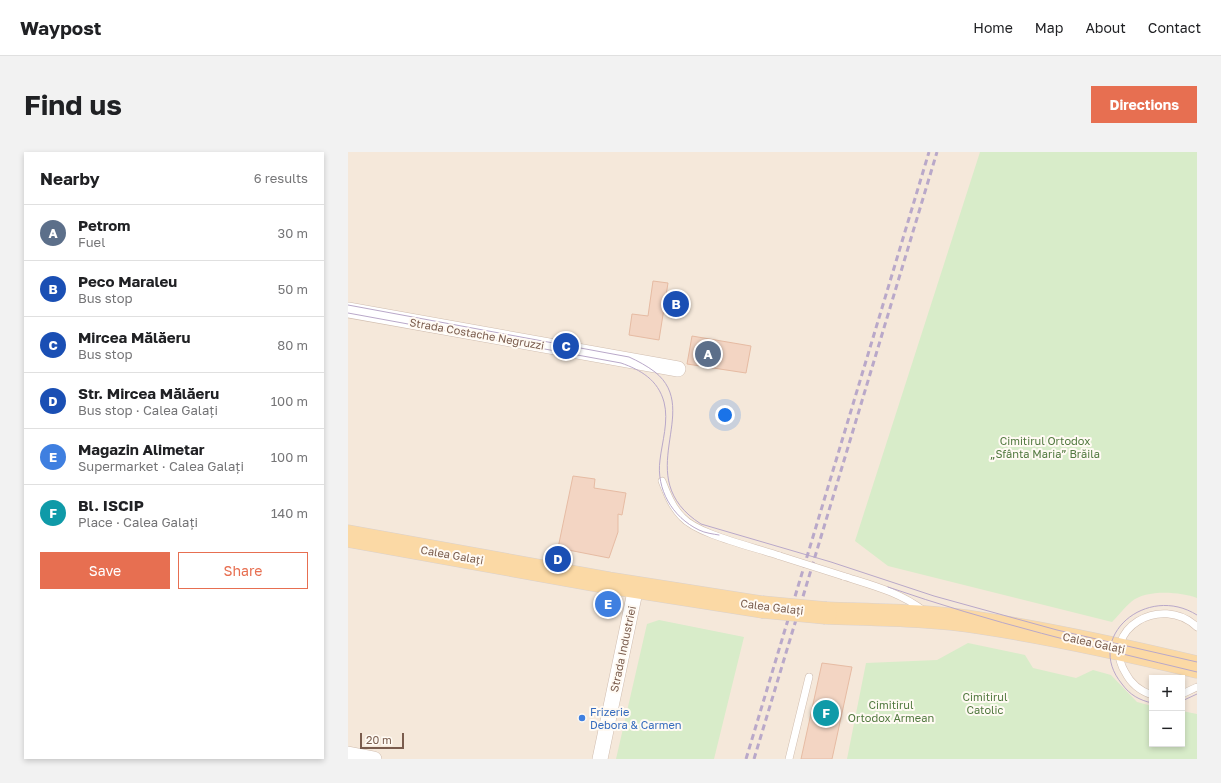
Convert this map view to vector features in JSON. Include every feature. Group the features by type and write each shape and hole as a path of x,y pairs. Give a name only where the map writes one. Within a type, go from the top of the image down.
{"main road":[{"name":"Calea Galați","path":"348,536 636,587 762,607 826,613 931,618 980,623 1055,635 1119,648 1197,667"}],"street":[{"name":"Strada Costache Negruzzi","path":"348,310 678,369"},
{"name":"Strada Industriei","path":"600,759 636,587"},
{"path":"348,754 374,759"}],"lane":[{"path":"662,481 682,518 699,529 901,596 912,602 931,618"},
{"path":"1149,694 1136,688 1128,679 1121,666 1119,648 1127,632 1139,621 1150,615 1169,613 1186,620 1197,627"},
{"path":"789,759 809,677"},
{"path":"1185,693 1197,687"}],"shaded area":[{"path":"348,152 1197,152 1197,759 348,759"}],"green space":[{"name":"Cimitirul Ortodox „Sfânta Maria” Brăila","path":"980,152 1197,152 1197,598 1173,593 1154,593 1145,595 1131,602 1112,622 888,566 855,541"},
{"path":"659,620 744,637 714,759 616,759 647,624"},
{"name":"Cimitirul Catolic","path":"968,643 1025,655 1033,668 1076,678 1093,670 1111,675 1137,702 1149,705 1149,747 1185,747 1185,712 1197,714 1197,759 847,759 866,663 937,660"}],"building":[{"path":"653,281 668,283 659,340 629,335 632,314 648,316"},
{"path":"692,336 751,346 746,373 687,364"},
{"path":"573,476 595,479 594,488 626,493 622,515 618,514 618,532 609,558 558,548"},
{"path":"822,663 852,667 832,759 801,759"}],"tram line":[{"path":"348,305 629,357 646,366 655,372 668,388 673,406 667,466 670,486 680,506 701,524 831,562 934,596 1057,630 1197,662"},
{"path":"348,313 621,363 642,373 658,388 664,402 666,417 659,471 663,491 668,501 681,518 701,531 719,535"},
{"path":"888,587 1003,623 1197,672"},
{"path":"1149,702 1139,699 1128,691 1122,684 1112,666 1110,649 1115,633 1126,620 1141,610 1159,606 1178,607 1197,615"},
{"path":"1185,700 1197,694"}],"railway":[{"path":"746,759 929,152"},
{"path":"754,759 937,152"}],"place":[{"name":"Peco Maraleu","path":"676,304"},
{"name":"Mircea Mălăeru","path":"566,346"},
{"name":"Petrom","path":"708,354"},
{"name":"Str. Mircea Mălăeru","path":"558,559"},
{"name":"Magazin Alimetar","path":"608,604"},
{"name":"Bl. ISCIP","path":"826,713"},
{"name":"Frizerie Debora & Carmen","path":"582,718"}],"park label":[{"name":"Cimitirul Ortodox Armean","path":"891,711"}]}
